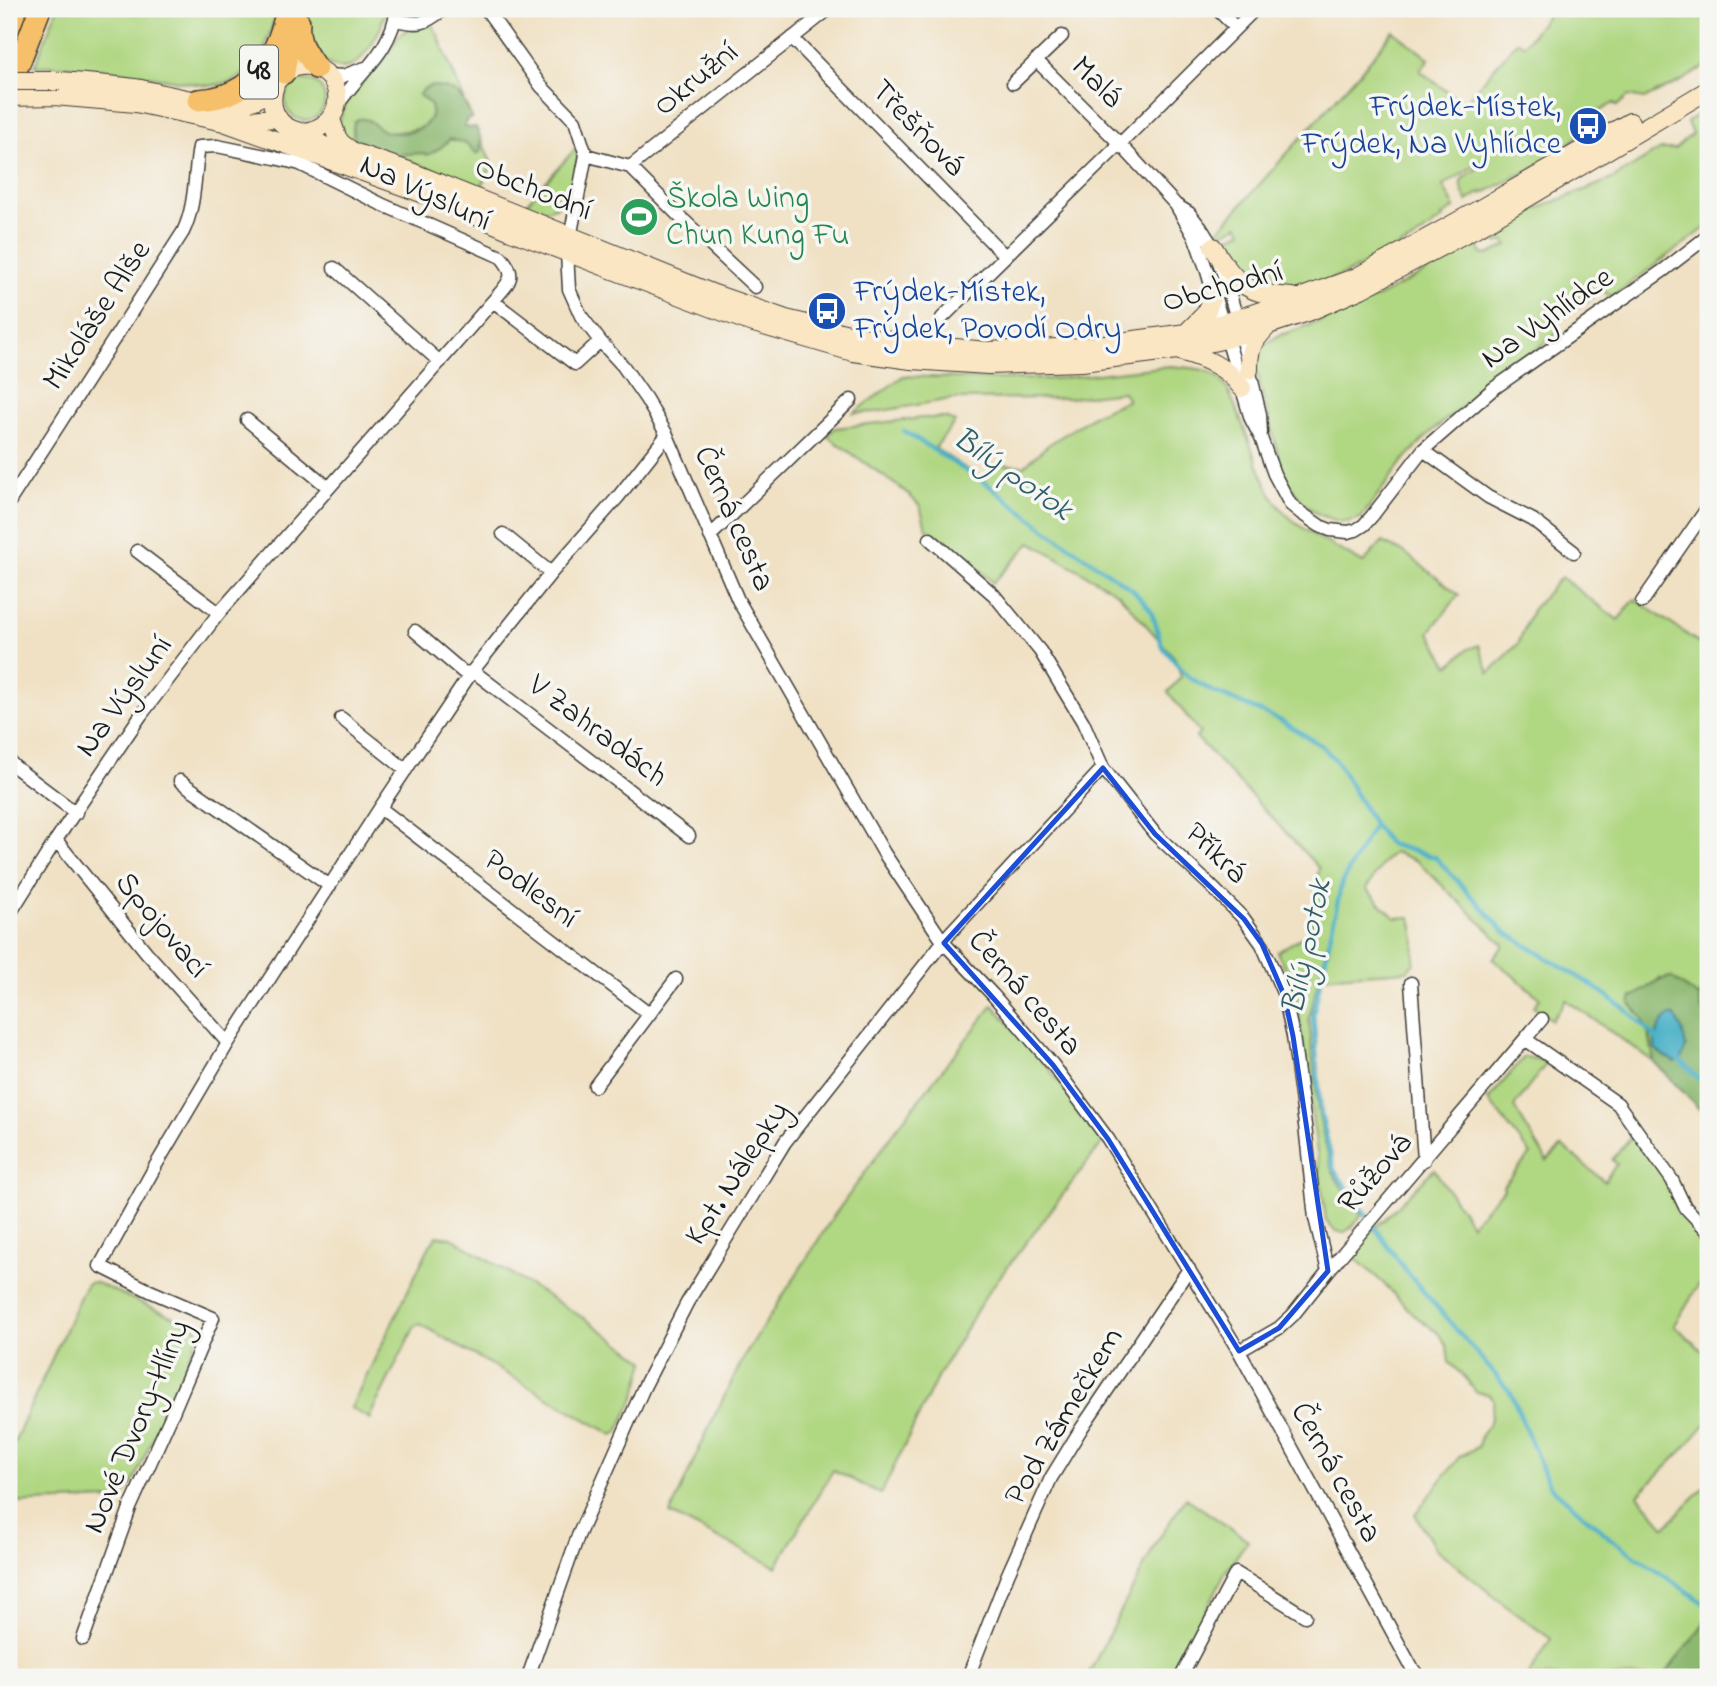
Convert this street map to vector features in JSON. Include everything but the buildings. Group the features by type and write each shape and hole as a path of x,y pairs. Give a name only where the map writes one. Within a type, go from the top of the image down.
{"highway":[{"path":"9,27 16,9"},
{"path":"13,74 40,9"},
{"name":"48","path":"279,79 289,41 288,9"},
{"name":"48","path":"198,100 218,98 236,92 258,73 270,57 288,9"},
{"name":"48","path":"301,9 299,39 322,71"}],"main road":[{"path":"9,97 57,89 137,89 198,100 243,104 258,99 279,79 299,66 322,71 334,85 338,95 334,113 318,129 302,132"},
{"path":"13,74 96,99 136,103 224,122 368,173"},
{"name":"Obchodní","path":"334,113 337,137 353,152 409,172 569,245 747,321 853,352 911,360 988,365 1082,362 1177,350 1231,329 1302,297 1357,277 1480,209 1708,76"},
{"path":"279,79 272,102 278,118 293,130 302,132 368,173"},
{"name":"Obchodní","path":"368,173 512,231 569,245 786,319 857,336 903,343 988,351 1083,347 1186,332 1269,325 1308,312 1361,289 1485,223 1708,90"},
{"path":"224,122 278,118"},
{"path":"1213,247 1228,271 1246,287 1273,296 1302,297"},
{"path":"1186,332 1206,313 1213,293"},
{"path":"1249,370 1252,342 1269,325"},
{"path":"1177,350 1197,356 1227,371 1242,388"}],"street":[{"path":"334,113 345,94 385,45 396,14 415,24 430,20 444,9"},
{"name":"Černá cesta","path":"486,9 541,86 575,121 586,155 569,245 569,289 581,316 624,366 667,435 738,600 884,853 944,943 1054,1066 1108,1139 1239,1351 1411,1674"},
{"name":"Okružní","path":"630,167 829,9"},
{"path":"1217,9 1236,28"},
{"path":"942,318 1255,9"},
{"name":"Malá","path":"1013,83 1062,36"},
{"name":"Třešňová","path":"792,38 1005,256"},
{"name":"Malá","path":"1036,60 1120,144"},
{"path":"322,71 343,76 371,64"},
{"name":"Na Vyhlídce","path":"1120,144 1176,205 1195,238 1213,293 1249,370 1260,414 1261,438"},
{"name":"Na Výsluní","path":"9,915 141,715 219,613 507,285 511,274 510,268 501,257 381,204 300,164 217,146 199,147"},
{"name":"Mikoláše Alše","path":"9,502 183,232 189,220 199,147"},
{"path":"586,155 630,167 755,287"},
{"name":"Na Vyhlídce","path":"1176,205 1189,214 1201,228 1213,247 1226,278 1231,329 1242,388 1251,419 1274,474 1290,504 1320,526 1339,532 1348,532 1364,525 1423,450 1493,389 1664,270 1708,236"},
{"path":"334,268 440,362"},
{"path":"493,301 575,364 600,341"},
{"path":"710,536 851,400"},
{"path":"247,419 329,488"},
{"path":"228,1044 380,808 471,673 667,435"},
{"path":"1423,450 1488,497 1533,520 1574,552"},
{"path":"1642,602 1708,507"},
{"path":"503,534 551,573"},
{"name":"Příkrá","path":"930,539 994,595 1040,651 1083,722 1103,768 1155,834 1244,919 1262,944 1284,995 1293,1036 1315,1218 1328,1271"},
{"path":"137,551 219,613"},
{"name":"V Zahradách","path":"415,631 463,672 477,674 689,836"},
{"path":"341,718 406,770"},
{"path":"9,761 76,813"},
{"name":"Kpt. Nálepky","path":"528,1677 578,1536 644,1387 687,1303 785,1142 950,933 1103,768"},
{"path":"180,781 330,886"},
{"name":"Podlesní","path":"380,808 649,1014"},
{"name":"Spojovací","path":"56,840 147,953 228,1044"},
{"path":"594,1086 676,979"},
{"path":"1411,982 1423,1160"},
{"name":"Růžová","path":"1239,1351 1279,1328 1293,1315 1542,1019"},
{"path":"1525,1039 1618,1104 1672,1180 1685,1207 1708,1231"},
{"name":"Nové Dvory-Hlíny","path":"83,1639 130,1508 213,1318 100,1266 228,1044"},
{"name":"Pod Zámečkem","path":"968,1677 1008,1574 1051,1478 1189,1269"},
{"path":"1181,1677 1236,1573 1306,1616"}],"highlighted area":[{"path":"1103,768 1155,834 1244,919 1262,944 1284,995 1293,1036 1328,1271 1279,1328 1239,1351 1108,1139 1053,1065 944,943"}],"green space":[{"path":"57,9 278,9 264,49 251,69 233,81 209,86 115,71 35,66"},
{"path":"305,9 386,9 380,29 359,61 349,67 339,68 325,63 315,55 304,26"},
{"path":"1552,9 1708,9 1708,65 1644,99 1628,96 1617,106 1614,103 1581,122 1585,131 1549,160 1467,201 1461,188 1462,180 1481,166 1480,162 1443,186 1455,208 1413,240 1347,273 1300,290 1255,287 1222,249 1225,240 1242,231 1239,225 1219,235 1216,233 1367,64 1393,31 1429,59 1420,71 1464,104 1517,41 1524,45"},
{"path":"431,24 463,97 446,88 419,95 431,105 431,117 424,125 415,129 388,132 368,122 355,122 353,132 356,147 347,142 339,123 344,106 353,91 380,64 400,34"},
{"path":"305,80 313,81 319,86 324,92 324,108 319,114 313,119 305,120 297,119 291,114 286,108 285,100 286,92 291,86 297,81"},
{"path":"432,86 448,89 462,98 472,118 466,120 465,126 476,127 481,139 480,152 477,154 467,144 450,139 428,155 394,155 356,147 353,127 357,120 368,120 384,131 395,133 411,132 424,125 429,120 431,105 419,95"},
{"path":"1708,108 1708,226 1613,296 1603,290 1555,323 1558,331 1555,335 1431,432 1402,462 1361,518 1347,522 1337,521 1318,514 1303,503 1292,488 1280,462 1255,365 1260,351 1267,343 1278,336 1338,315 1380,296 1477,244 1482,254 1488,255 1508,245 1504,241 1497,243 1488,235 1534,210 1612,179 1661,149 1675,149 1692,134 1687,122"},
{"path":"450,139 460,141 480,152 481,139 492,165 481,188 394,155 422,153 440,148"},
{"path":"577,147 576,173 567,195 559,204 550,209 538,210 523,207"},
{"path":"1170,366 1207,371 1221,380 1233,401 1267,486 1279,506 1296,522 1318,538 1363,563 1382,542 1404,552 1459,595 1429,632 1449,666 1468,649 1479,645 1489,673 1518,644 1532,610 1561,577 1618,620 1635,599 1708,649 1708,984 1699,996 1708,999 1708,1015 1660,978 1632,997 1630,1004 1642,1017 1650,1038 1654,1062 1566,1000 1552,1020 1534,1006 1540,998 1493,959 1504,945 1417,861 1394,852 1366,889 1395,918 1411,917 1415,939 1414,963 1407,971 1319,977 1309,1018 1318,1113 1332,1171 1362,1215 1343,1233 1334,1230 1326,1221 1297,1000 1277,952 1310,932 1319,868 1196,737 1200,733 1168,692 1181,677 1175,658 1119,594 1031,542 993,583 968,558 926,528 920,506 906,492 827,436 835,428 922,418 946,418 955,422 935,448 982,479 996,464 1024,466 1048,445 1098,413 1128,400 1123,392 1070,398 951,399 876,412 854,413 903,376 1053,379"},
{"path":"1671,977 1699,997 1701,1009 1708,1015 1708,1118 1654,1062 1650,1038 1642,1017 1630,1004 1632,997 1656,982"},
{"path":"993,1005 1047,1066 1103,1142 986,1295 938,1376 881,1494 833,1470 776,1567 670,1514 745,1355 833,1217 899,1125"},
{"path":"1524,1057 1548,1061 1514,1107 1547,1161 1562,1146 1604,1181 1617,1164 1612,1160 1634,1133 1708,1235 1708,1270 1674,1325 1708,1356 1708,1421 1638,1495 1665,1527 1708,1483 1708,1618 1663,1677 1527,1677 1551,1639 1435,1548 1415,1514 1460,1456 1478,1447 1481,1435 1490,1423 1494,1400 1488,1394 1476,1392 1449,1362 1447,1346 1437,1332 1414,1315 1353,1253 1367,1234 1434,1169 1471,1224 1504,1189 1503,1186 1531,1154 1488,1100"},
{"path":"437,1236 452,1238 590,1322 645,1361 636,1394 618,1432 613,1435 420,1324 415,1326 370,1419 351,1408 429,1247"},
{"path":"94,1282 192,1325 198,1330 196,1341 132,1485 122,1496 113,1499 9,1503 9,1454 83,1290 88,1283"},
{"path":"1186,1498 1248,1540 1225,1573 1172,1677 1088,1675 1157,1541"},
{"path":"1708,1618 1708,1677 1663,1677 1702,1626"}],"water":[{"path":"1670,1015 1675,1016 1682,1030 1686,1047 1681,1060 1676,1062 1655,1049 1658,1030"}],"waterway":[{"name":"Bílý potok","path":"904,431 987,484 1045,529 1133,590 1151,610 1162,646 1187,676 1212,691 1280,720 1322,746 1337,762 1374,825 1342,882 1313,1015 1321,1114 1334,1170 1405,1270 1511,1393 1549,1485 1615,1542 1708,1606"},
{"path":"1374,825 1389,844 1435,857 1505,932 1595,987 1630,1013 1659,1041"},
{"path":"1676,1057 1708,1087"}],"place":[{"name":"Frýdek-Místek, Frýdek, Na Vyhlídce","path":"1588,126"},
{"name":"Škola Wing Chun Kung Fu","path":"639,217"},
{"name":"Frýdek-Místek, Frýdek, Povodí Odry","path":"827,311"}]}
